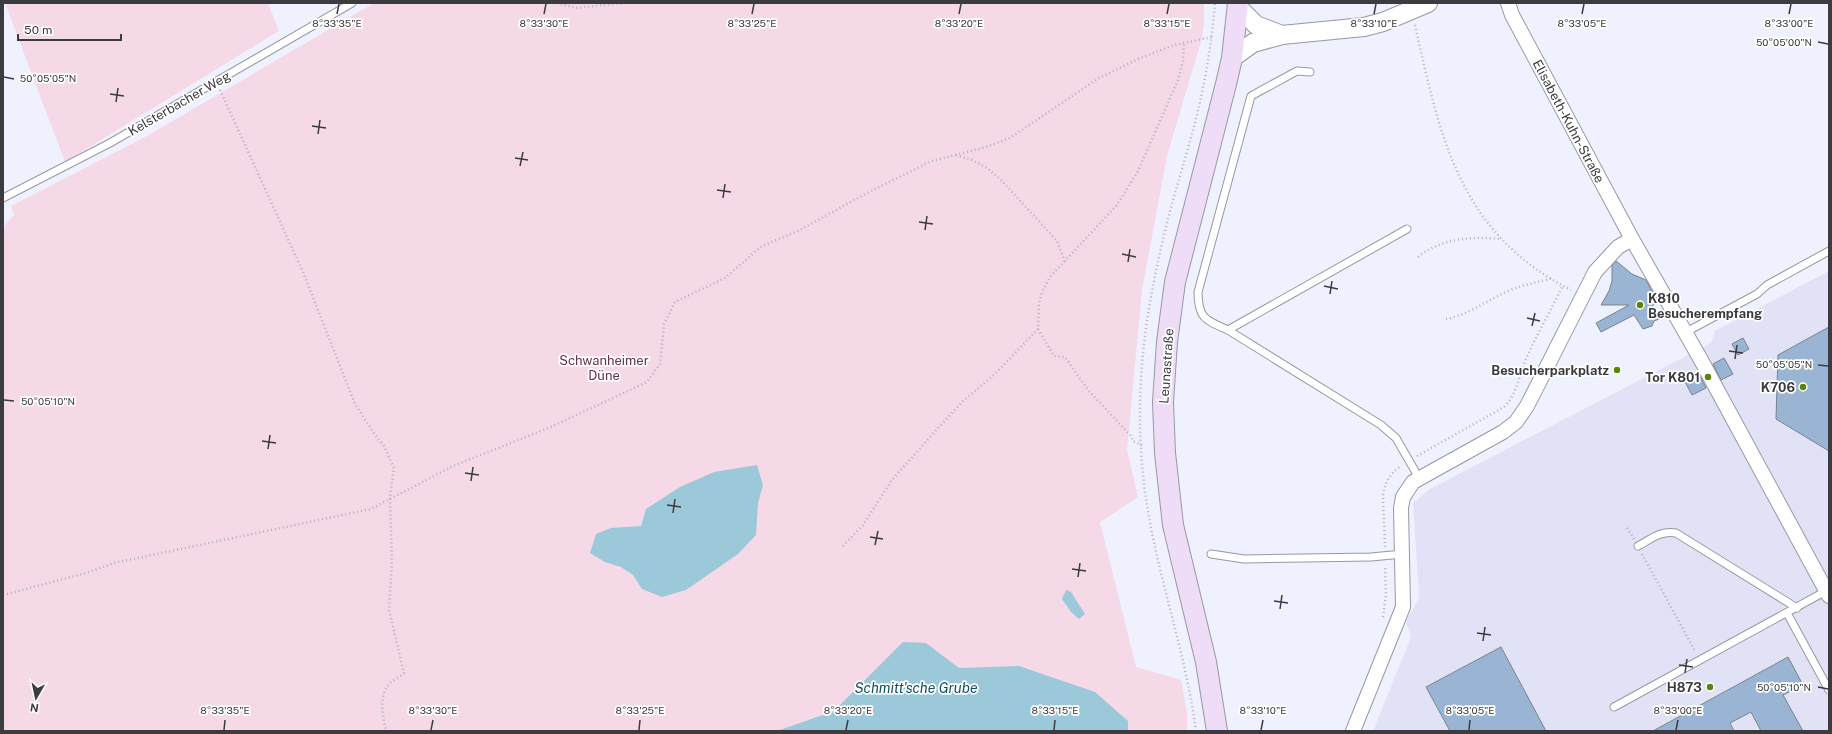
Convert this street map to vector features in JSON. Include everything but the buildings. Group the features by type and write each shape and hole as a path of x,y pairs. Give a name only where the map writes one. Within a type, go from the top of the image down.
{"main road":[{"name":"Leunastraße","path":"1217,731 1206,662 1173,525 1165,453 1163,402 1167,342 1176,282 1232,58 1238,5"}],"street":[{"path":"1232,58 1253,43 1282,35 1364,27 1383,22 1428,3"},
{"name":"Elisabeth-Kuhn-Straße","path":"1508,3 1516,22 1632,239 1686,332 1828,592"},
{"path":"1238,5 1256,25 1282,35"},
{"path":"1353,731 1403,606 1401,508 1403,497 1413,482 1419,478 1503,432 1516,422 1527,406 1595,272 1618,247 1632,239"}],"lane":[{"name":"Kelsterbacher Weg","path":"3,198 110,143 352,3"},
{"path":"1310,72 1297,70 1251,96 1198,292 1198,306 1207,321 1228,330 1381,425 1396,438 1419,478"},
{"path":"1228,330 1407,229"},
{"path":"1686,332 1757,294 1767,285 1829,251"},
{"path":"1638,546 1661,533 1676,533 1797,608"},
{"path":"1211,554 1244,559 1385,556 1403,554"},
{"path":"1614,707 1828,592"},
{"path":"1787,613 1829,690"}],"path":[{"path":"556,3 576,8 623,3"},
{"path":"1382,622 1386,595 1383,495 1384,487 1388,479 1394,471 1410,460 1504,407 1513,395 1527,356 1563,285 1528,262 1501,239 1481,215 1468,193 1447,149 1430,95 1412,10"},
{"path":"3,595 86,573 114,563 371,509 454,466 551,428 647,382 660,364 664,324 675,302 725,278 762,246 798,231 906,173 932,161 1010,138 1100,78 1138,59 1184,42 1212,37"},
{"path":"1142,445 1133,441 1131,436 1088,390 1065,357 1054,356 1038,329 1042,292 1050,277 1117,206 1138,172 1178,80 1183,61 1184,42"},
{"path":"216,83 303,272 355,404 384,446 394,468 390,498 392,561 389,610 404,673 387,686 383,698 382,710 386,731"},
{"path":"954,155 972,160 987,168 1000,179 1058,241 1065,262"},
{"path":"1418,257 1428,249 1451,240 1481,237 1501,239"},
{"path":"1446,319 1460,316 1489,300 1522,285 1552,278"},
{"path":"843,546 863,525 892,480 939,427 963,401 995,374 1038,329"},
{"path":"1627,528 1700,660"}],"shaded area":[{"path":"1829,271 1829,731 1373,731 1411,637 1406,622 1419,597 1413,503 1430,489 1711,343 1715,331"}],"green space":[{"path":"5,3 268,3 279,31 65,162"},
{"name":"Schwanheimer Düne","path":"374,3 1204,3 1202,38 1167,156 1142,290 1127,450 1138,497 1100,522 1136,667 1181,680 1187,713 1187,731 3,731 3,227 14,215 11,206 147,136"}],"water":[{"path":"757,465 763,485 758,503 756,535 738,554 686,590 662,597 642,589 633,575 621,567 605,562 590,553 596,534 611,528 641,526 646,509 680,487 714,472"},
{"path":"1066,590 1071,592 1085,614 1079,619 1071,612 1062,599"},
{"name":"Schmitt'sche Grube","path":"903,642 926,643 959,668 1019,666 1095,692 1128,721 1128,731 777,731 834,711"}],"place":[{"name":"K810 Besucherempfang","path":"1640,305"},
{"name":"Besucherparkplatz","path":"1617,370"},
{"name":"Tor K801","path":"1708,377"},
{"name":"K706","path":"1803,387"},
{"name":"H873","path":"1710,687"}]}
